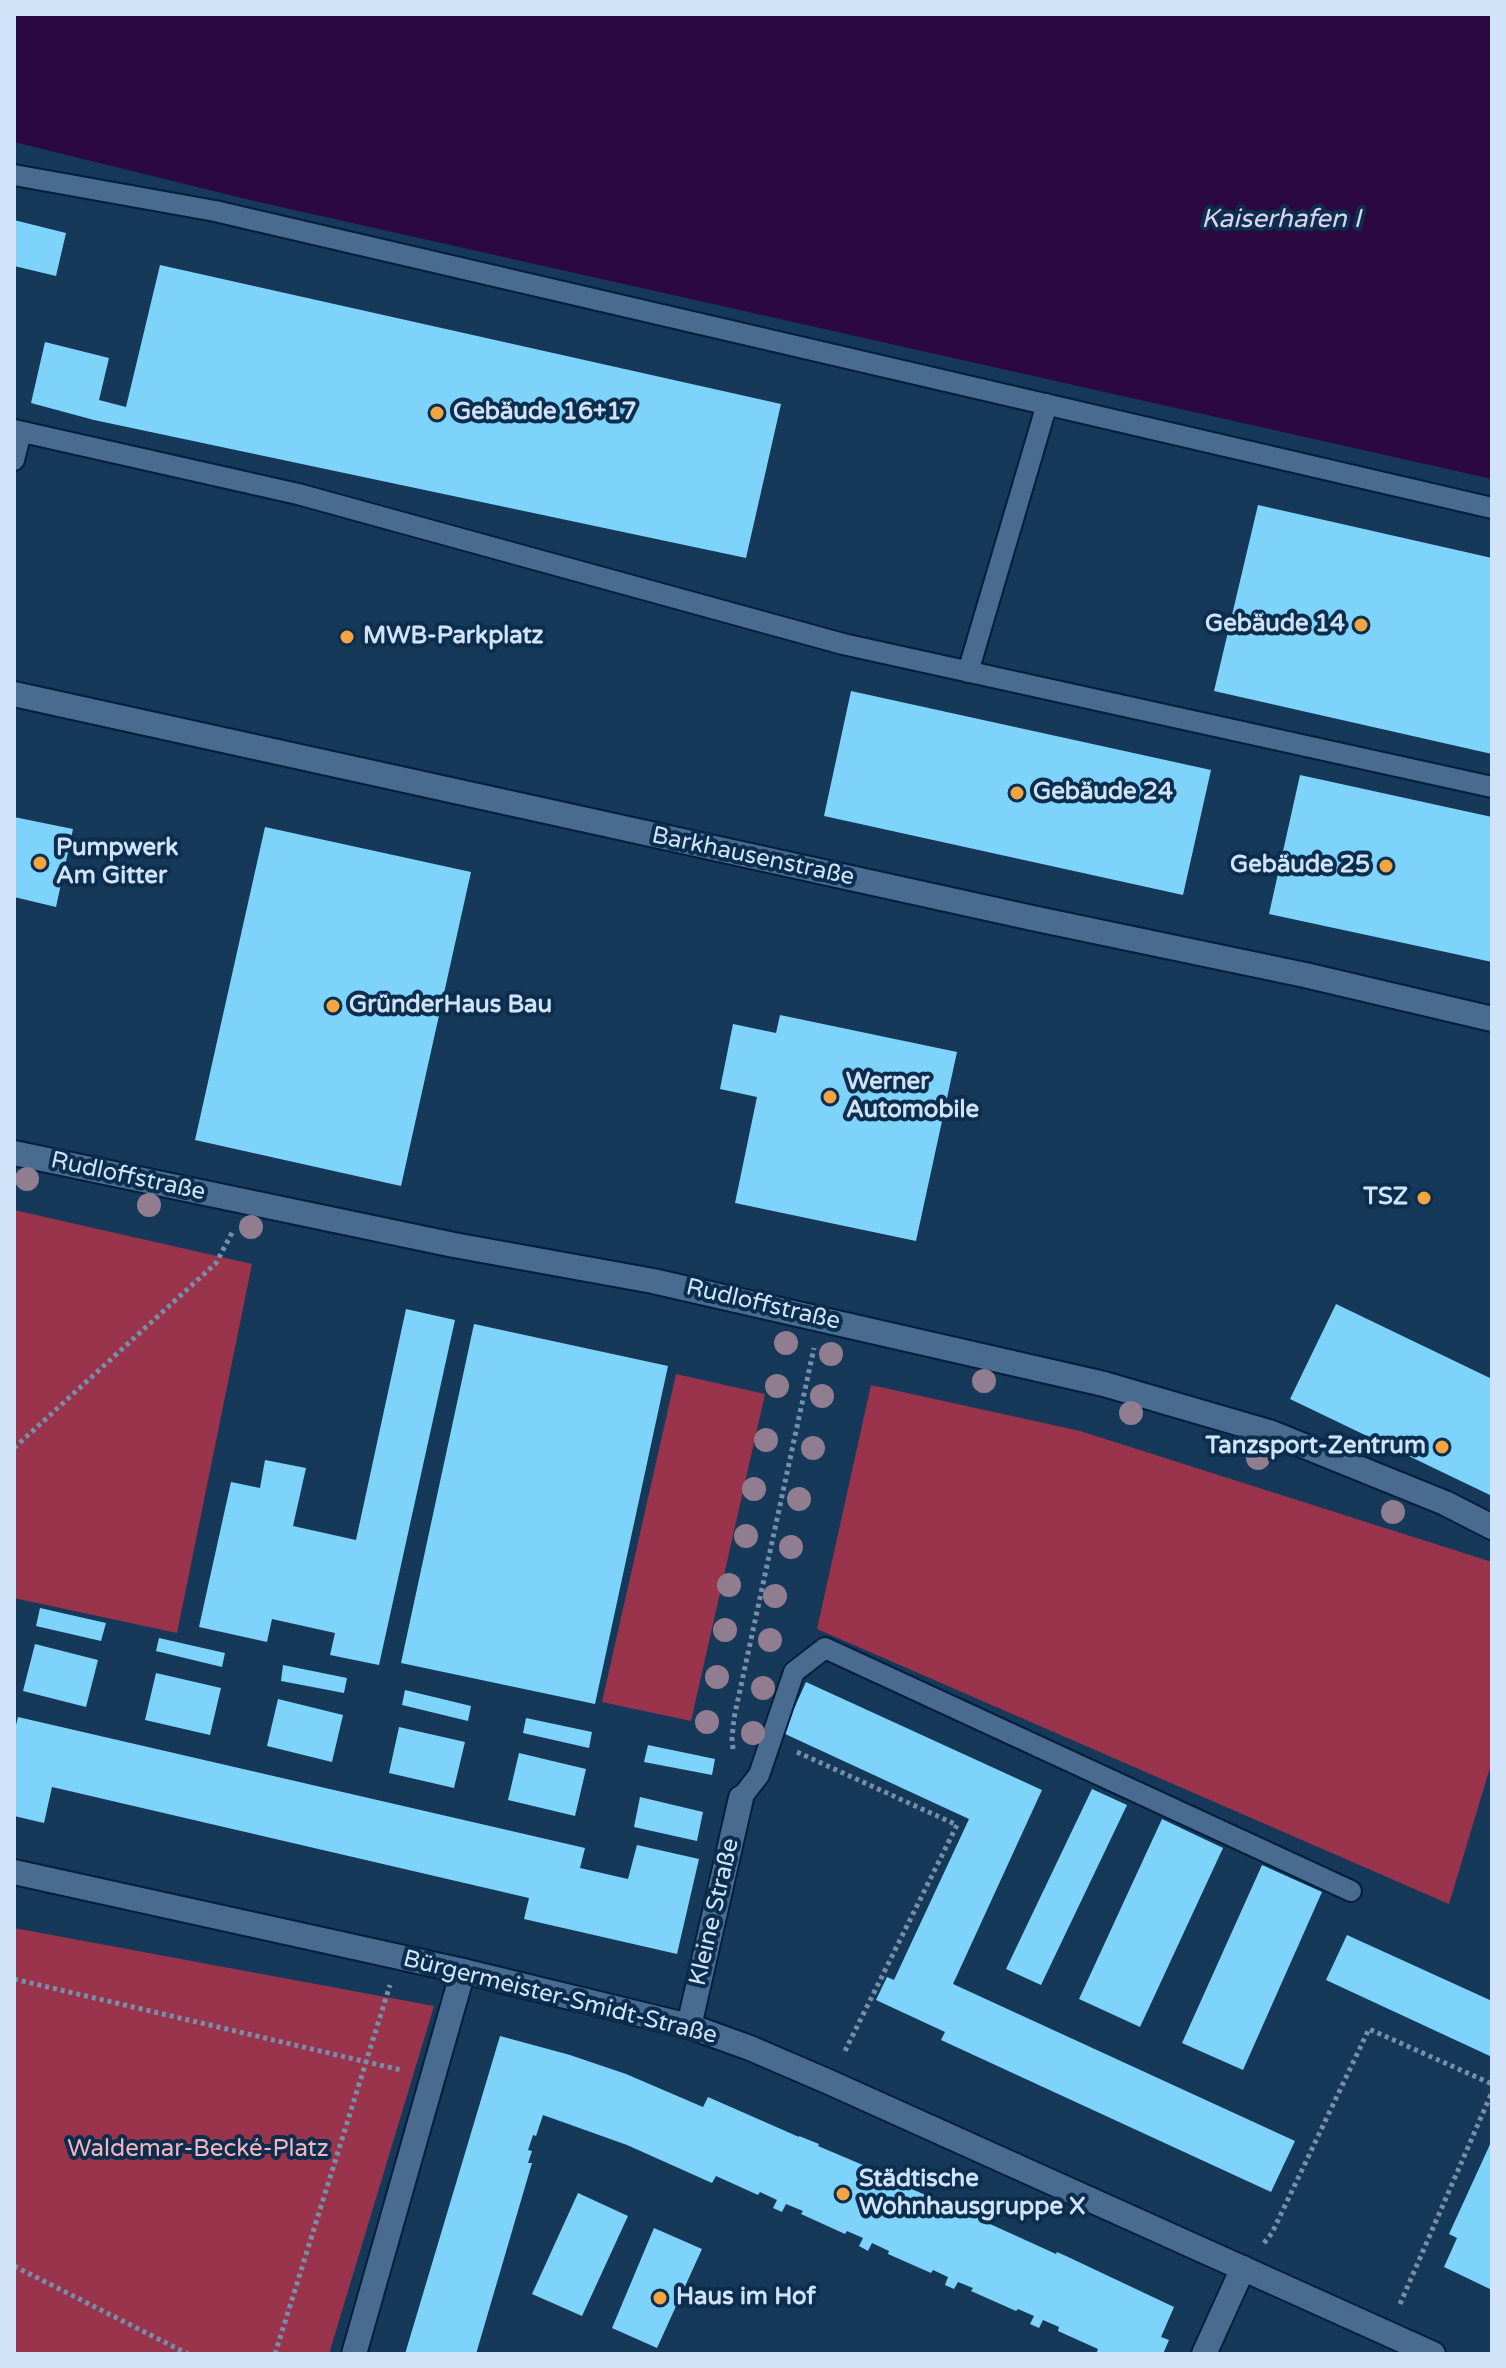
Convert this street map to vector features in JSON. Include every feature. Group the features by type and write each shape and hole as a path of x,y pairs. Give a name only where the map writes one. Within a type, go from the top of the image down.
{"street":[{"name":"Barkhausenstraße","path":"14,694 1305,975 1492,1019"},
{"name":"Rudloffstraße","path":"14,1153 454,1245 653,1281 1104,1384 1272,1433 1445,1503 1492,1527"},
{"name":"Kleine Straße","path":"689,2026 741,1798"},
{"name":"Bürgermeister-Smidt-Straße","path":"14,1872 463,1971 689,2026 829,2082 1433,2354"},
{"path":"354,2354 463,1971"},
{"path":"1204,2354 1243,2268"}],"lane":[{"path":"14,175 215,211 1492,508"},
{"path":"968,672 1047,404"},
{"path":"14,460 17,431 298,494 828,640 1492,787"},
{"path":"741,1798 759,1775 794,1672 825,1648 1351,1891"}],"path":[{"path":"14,1448 216,1263 249,1202"},
{"path":"741,1798 732,1738 734,1718 820,1319"},
{"path":"771,1740 957,1825 829,2082"},
{"path":"275,2354 399,1958"},
{"path":"14,1979 433,2077"},
{"path":"1243,2268 1272,2233 1369,2029 1492,2084"},
{"path":"1387,2333 1492,2092"},
{"path":"14,2266 188,2354"}],"green space":[{"path":"14,1210 252,1264 177,1633 14,1598"},
{"path":"676,1374 765,1394 691,1721 602,1702"},
{"path":"871,1385 1080,1431 1492,1562 1492,1761 1449,1904 817,1629"},
{"name":"Waldemar-Becké-Platz","path":"14,1928 434,2006 329,2354 14,2354"}],"water":[{"name":"Kaiserhafen I","path":"14,14 1492,14 1492,479 250,200 14,142"}],"building":[{"path":"14,220 66,233 56,276 14,266"},
{"name":"Gebäude 16+17","path":"160,265 781,404 746,558 94,420 31,403 45,342 109,358 99,400 126,407"},
{"name":"Gebäude 14","path":"1258,505 1492,558 1492,754 1214,691"},
{"name":"Gebäude 24","path":"851,691 1211,770 1183,895 824,816"},
{"name":"Gebäude 25","path":"1300,775 1492,817 1492,962 1269,914"},
{"name":"Pumpwerk Am Gitter","path":"14,817 73,829 56,907 14,897"},
{"name":"GründerHaus Bau","path":"265,827 471,872 401,1186 195,1140"},
{"path":"780,1015 957,1052 916,1241 735,1203 757,1097 720,1089 733,1024 776,1033"},
{"name":"Tanzsport-Zentrum","path":"1336,1304 1492,1379 1492,1496 1290,1399"},
{"path":"406,1309 455,1320 379,1665 330,1655 335,1633 272,1619 267,1642 199,1627 231,1482 260,1488 265,1460 306,1468 293,1526 356,1540"},
{"path":"474,1324 668,1366 595,1704 401,1663"},
{"path":"40,1608 106,1623 101,1641 36,1626"},
{"path":"159,1638 225,1653 222,1667 156,1651"},
{"path":"35,1644 98,1660 86,1707 23,1691"},
{"path":"283,1665 347,1678 344,1693 281,1681"},
{"path":"156,1673 221,1688 210,1735 145,1720"},
{"path":"806,1682 1042,1790 953,1984 1295,2141 1271,2192 941,2040 945,2032 876,2000 887,1977 894,1980 969,1819 783,1733"},
{"path":"405,1690 471,1706 468,1721 402,1705"},
{"path":"278,1699 343,1715 332,1762 267,1746"},
{"path":"18,1717 585,1848 580,1868 628,1879 637,1845 699,1859 677,1954 524,1919 529,1898 52,1787 44,1823 14,1816 14,1733"},
{"path":"526,1718 592,1732 589,1748 523,1733"},
{"path":"399,1727 465,1742 454,1788 389,1773"},
{"path":"648,1745 715,1759 712,1775 644,1762"},
{"path":"519,1753 586,1769 575,1816 508,1800"},
{"path":"1092,1789 1127,1805 1041,1985 1006,1969"},
{"path":"640,1797 703,1812 697,1841 634,1827"},
{"path":"1162,1819 1223,1848 1140,2027 1079,1999"},
{"path":"1262,1865 1322,1892 1243,2070 1182,2043"},
{"path":"1347,1935 1492,2001 1492,2057 1326,1980"},
{"name":"Städtische Wohnhausgruppe X","path":"500,2036 626,2074 703,2107 708,2097 819,2144 1174,2307 1161,2337 1169,2340 1163,2354 1096,2354 1098,2349 1058,2331 1059,2327 1043,2320 1039,2328 1030,2324 1034,2316 971,2291 973,2288 958,2282 954,2289 945,2285 948,2277 888,2254 889,2251 872,2243 868,2251 859,2246 863,2238 847,2231 845,2234 786,2204 782,2212 773,2208 777,2200 760,2192 758,2195 716,2176 712,2183 627,2145 543,2115 528,2150 532,2151 528,2163 532,2163 476,2354 405,2354"},
{"path":"1492,2140 1492,2290 1444,2267 1457,2238 1449,2234"},
{"path":"578,2193 628,2216 582,2316 532,2294"},
{"path":"654,2228 702,2249 657,2348 612,2328"}],"place":[{"name":"Gebäude 16+17","path":"437,413"},
{"name":"Gebäude 14","path":"1361,625"},
{"name":"MWB-Parkplatz","path":"347,637"},
{"name":"Gebäude 24","path":"1017,793"},
{"name":"Pumpwerk Am Gitter","path":"40,863"},
{"name":"Gebäude 25","path":"1386,866"},
{"name":"GründerHaus Bau","path":"333,1006"},
{"name":"Werner Automobile","path":"830,1097"},
{"name":"TSZ","path":"1424,1198"},
{"name":"Tanzsport-Zentrum","path":"1442,1447"},
{"name":"Städtische Wohnhausgruppe X","path":"843,2194"},
{"name":"Haus im Hof","path":"660,2298"}]}
